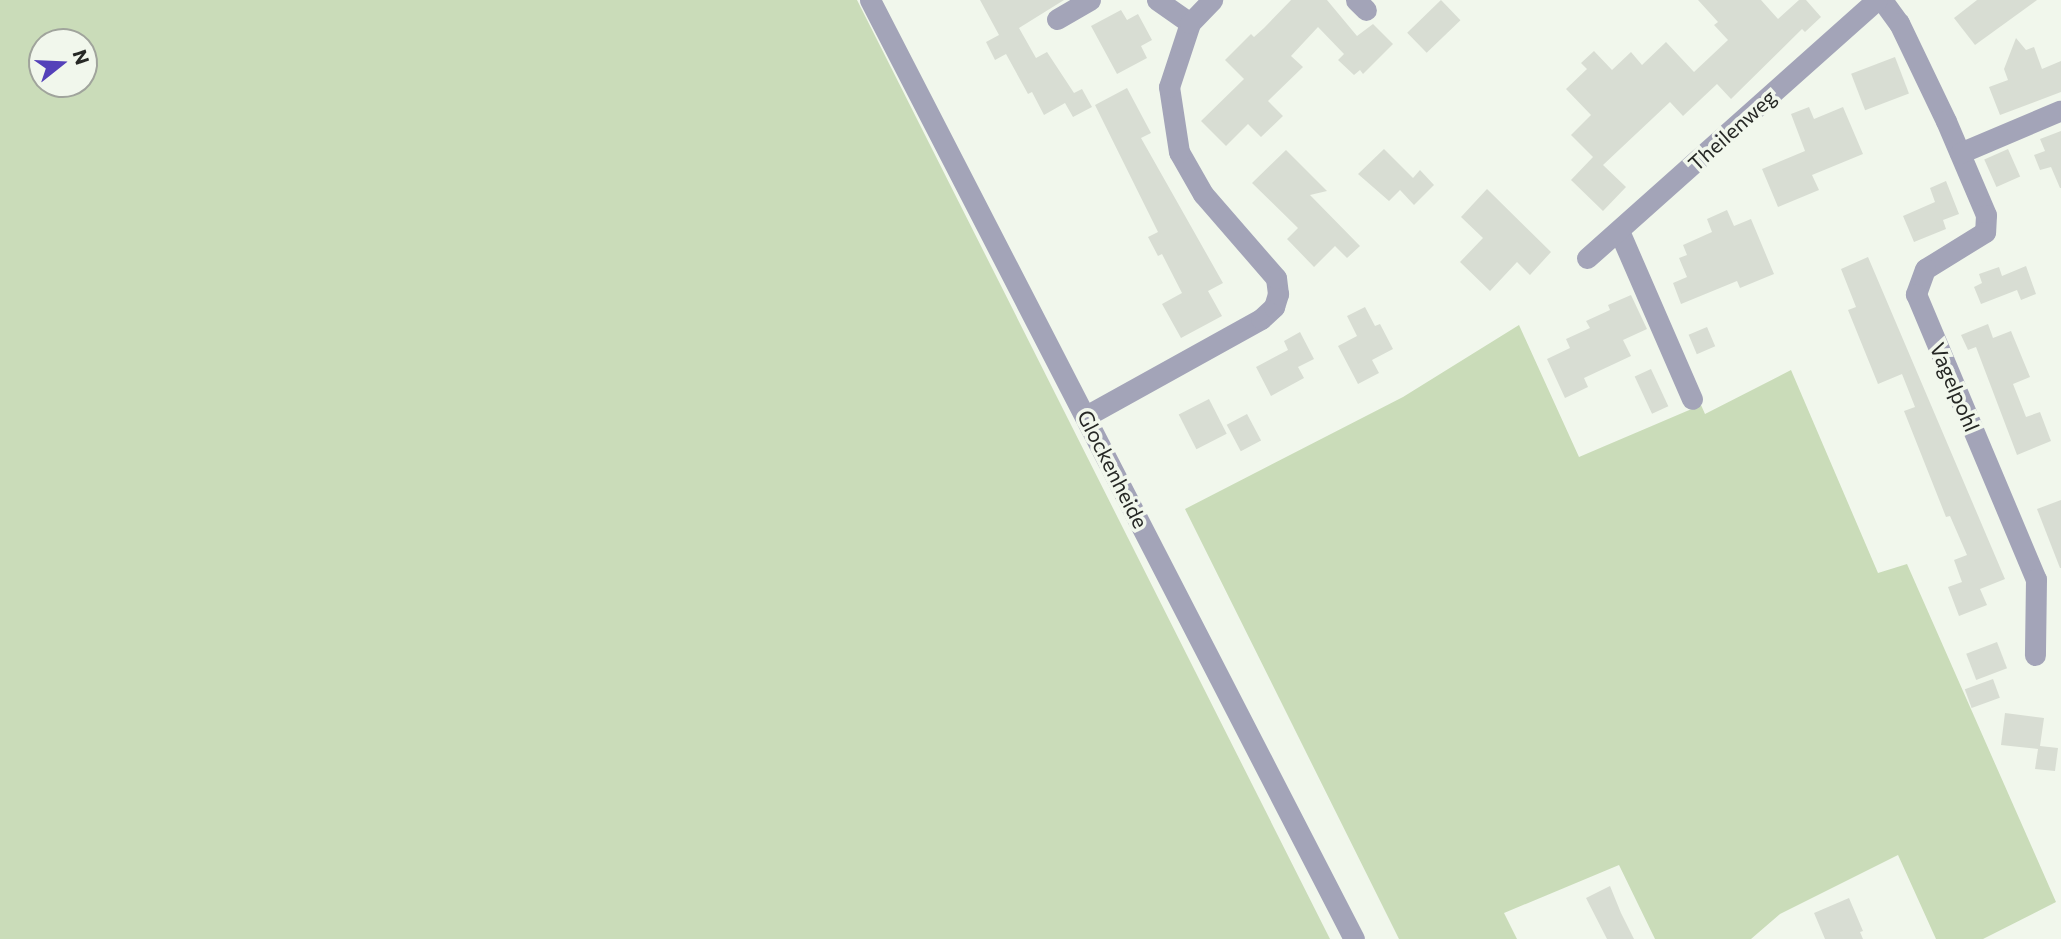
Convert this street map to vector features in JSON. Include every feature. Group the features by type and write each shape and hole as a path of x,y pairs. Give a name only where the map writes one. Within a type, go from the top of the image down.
{"street":[{"name":"Glockenheide","path":"870,0 1354,939"},
{"path":"1057,19 1090,0"},
{"path":"1157,0 1190,23"},
{"path":"1086,416 1261,318 1274,307 1278,294 1276,278 1203,194 1179,152 1169,87 1190,23 1212,0"},
{"name":"Theilenweg","path":"1587,258 1877,0"},
{"name":"Vagelpohl","path":"1882,0 1899,23 1986,215 1985,232 1925,269 1916,294 2036,579 2035,655"},
{"path":"1960,153 2059,111"},
{"path":"1619,231 1692,399"}],"green space":[{"path":"0,0 857,0 1330,939 0,939"},
{"path":"1519,325 1579,457 1701,405 1705,414 1791,370 1878,573 1907,564 2056,902 1983,939 1936,939 1898,855 1780,914 1751,939 1655,939 1619,865 1504,913 1517,939 1399,939 1185,509 1403,397"}],"building":[{"path":"980,0 1064,0 1019,28 1036,58 1047,52 1074,93 1082,89 1092,107 1073,117 1065,103 1044,115 1032,92 1028,94 1006,54 995,60 986,42 999,35"},
{"path":"1291,0 1327,0 1357,36 1373,24 1393,44 1363,74 1360,70 1354,75 1338,60 1344,54 1318,27 1291,56 1303,67 1268,101 1283,116 1261,137 1248,124 1226,146 1201,121 1244,79 1225,60 1251,34 1254,37 1264,28"},
{"path":"1441,0 1460,20 1427,53 1407,33"},
{"path":"1698,0 1761,0 1778,19 1799,0 1806,0 1821,17 1805,32 1802,29 1731,99 1717,84 1683,116 1670,102 1603,165 1626,187 1603,211 1571,180 1593,157 1571,135 1591,115 1566,89 1587,69 1581,63 1594,51 1612,70 1631,52 1642,65 1666,42 1694,72 1728,40 1714,25 1718,22"},
{"path":"1977,0 2037,0 1975,45 1954,18"},
{"path":"1121,10 1127,20 1138,14 1152,40 1141,46 1147,58 1117,74 1091,26"},
{"path":"2016,38 2026,50 2034,47 2042,69 2061,61 2061,92 2000,115 1989,87 2008,80 2004,69"},
{"path":"1895,57 1909,93 1865,110 1851,74"},
{"path":"1127,88 1151,133 1141,138 1223,283 1208,291 1222,316 1181,338 1162,304 1182,293 1162,254 1158,256 1148,237 1158,232 1095,105"},
{"path":"1809,107 1814,119 1843,107 1863,154 1812,175 1819,190 1778,207 1762,169 1805,151 1791,114"},
{"path":"2061,131 2060,188 2051,167 2040,170 2034,155 2045,151 2040,139"},
{"path":"1384,149 1413,178 1420,170 1434,185 1414,205 1400,190 1389,201 1358,174"},
{"path":"2008,149 2020,176 1996,187 1984,160"},
{"path":"1286,150 1327,191 1310,195 1360,246 1347,258 1335,246 1314,267 1287,239 1298,228 1252,183"},
{"path":"1946,181 1959,214 1943,220 1946,229 1914,242 1903,216 1935,202 1930,188"},
{"path":"1487,189 1551,252 1530,275 1517,262 1490,291 1460,262 1483,238 1461,217"},
{"path":"1727,210 1734,226 1751,219 1774,274 1740,288 1737,281 1681,304 1673,283 1687,277 1679,258 1687,255 1683,245 1712,232 1707,219"},
{"path":"1868,257 2005,579 1980,589 1987,605 1959,616 1948,587 1962,582 1954,560 1967,555 1950,516 1946,517 1904,411 1915,407 1902,374 1878,384 1848,310 1856,307 1841,269"},
{"path":"2026,266 2036,294 2021,300 2017,290 1981,304 1974,287 1982,283 1979,274 1999,267 2002,276"},
{"path":"1631,295 1647,329 1623,340 1631,356 1584,378 1588,387 1565,398 1547,359 1570,348 1566,339 1590,328 1586,321 1610,310 1608,305"},
{"path":"1365,307 1375,326 1380,324 1393,349 1372,360 1379,373 1358,384 1338,346 1357,336 1347,316"},
{"path":"1988,324 1993,338 2011,331 2030,377 2013,384 2026,417 2040,412 2051,441 2017,455 1976,347 1968,350 1961,335"},
{"path":"1707,327 1715,346 1697,354 1689,335"},
{"path":"1300,332 1314,359 1298,367 1304,378 1271,396 1256,367 1288,350 1284,341"},
{"path":"1651,369 1668,406 1652,414 1635,377"},
{"path":"1209,399 1227,434 1196,449 1179,414"},
{"path":"1247,414 1261,440 1241,451 1227,425"},
{"path":"2061,500 2061,568 2060,568 2037,509"},
{"path":"1997,642 2007,668 1976,680 1966,654"},
{"path":"1993,679 2000,698 1972,708 1965,689"},
{"path":"2005,713 2044,718 2040,746 2058,748 2055,771 2035,769 2038,749 2001,745"},
{"path":"1610,886 1634,939 1607,939 1586,898"},
{"path":"1849,898 1863,931 1860,932 1863,939 1825,939 1814,913"}]}
